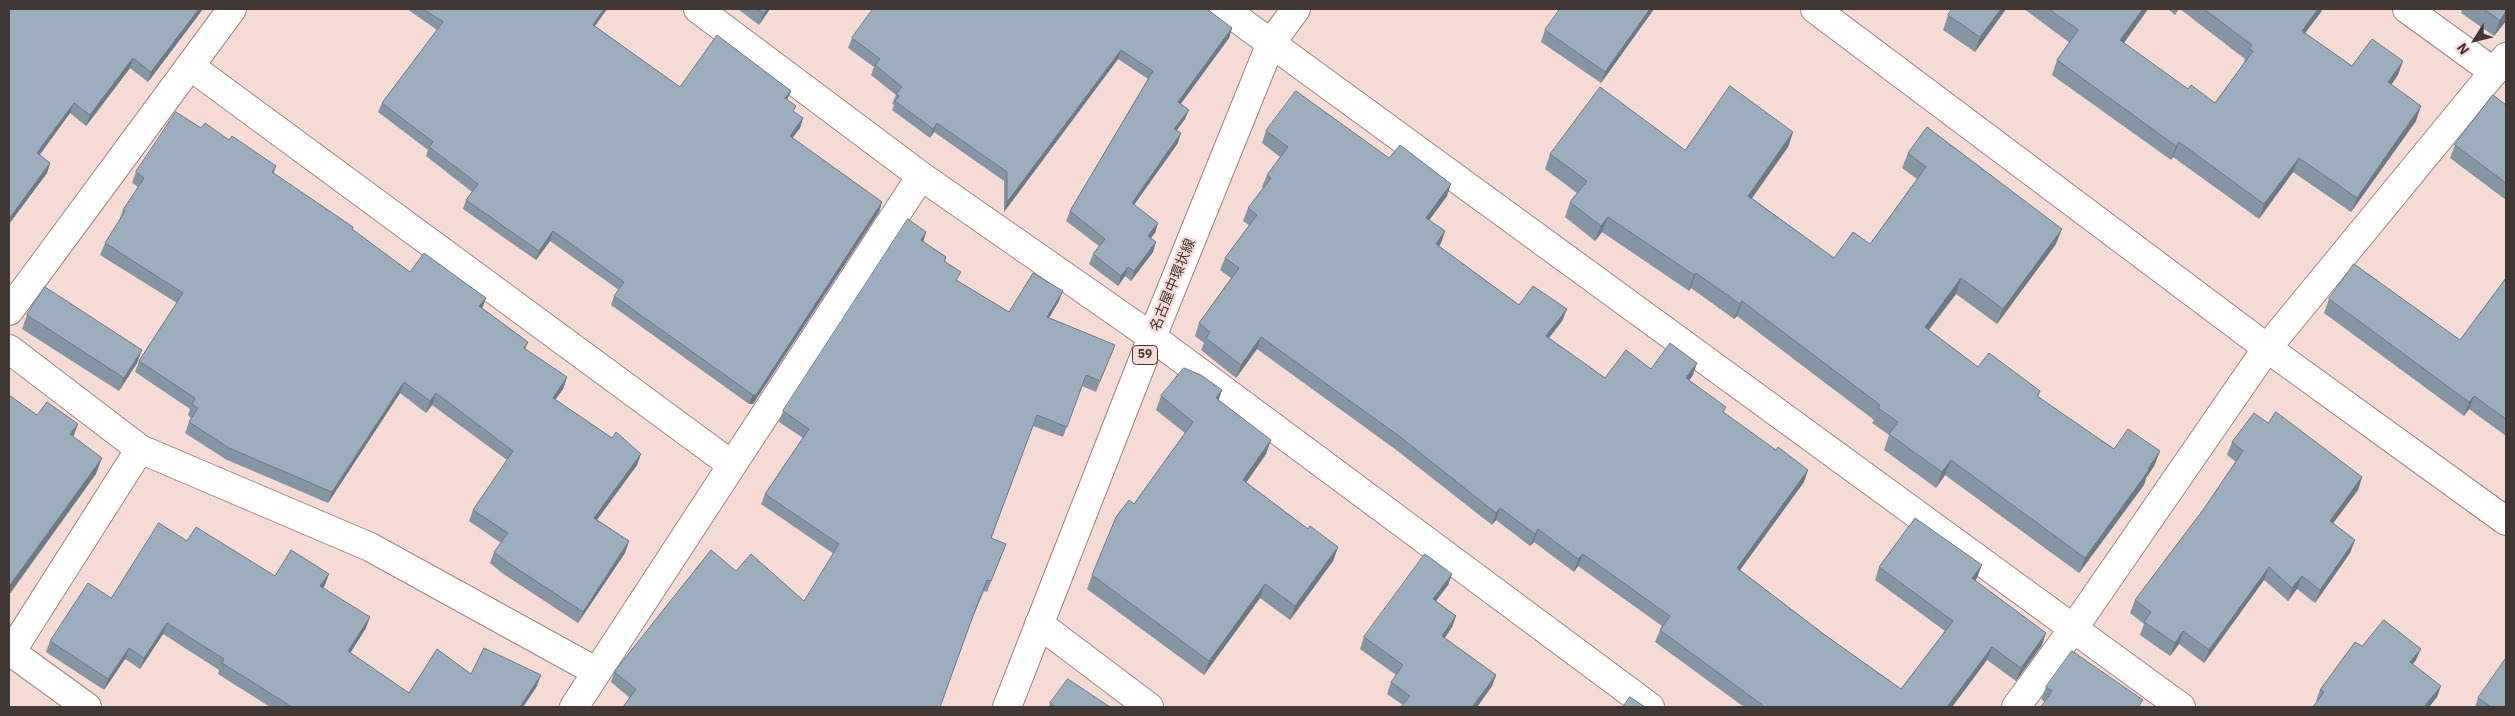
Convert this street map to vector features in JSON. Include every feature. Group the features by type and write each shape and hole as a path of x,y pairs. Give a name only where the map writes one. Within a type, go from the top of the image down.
{"street":[{"path":"9,312 232,9"},
{"path":"698,9 921,176 1152,337 1650,707"},
{"path":"1224,9 2181,707"},
{"name":"名古屋中環状線","path":"1007,707 1152,337 1271,44 1296,9"},
{"path":"1815,9 2267,348 2506,521"},
{"path":"2016,707 2073,629 2267,348 2500,65 2407,9"},
{"path":"190,66 732,465"},
{"path":"582,704 598,672 921,176"},
{"path":"9,349 140,449 370,547 598,672"},
{"path":"87,707 11,652 140,449"},
{"path":"1039,624 1149,707"}],"building":[{"path":"9,9 199,9 151,72 133,58 90,115 74,103 37,153 50,163 9,219"},
{"path":"423,9 604,9 593,25 680,87 717,35 791,91 785,98 796,106 793,111 803,118 790,136 882,202 756,395 753,395 614,296 624,282 553,231 539,251 466,200 478,184 429,147 433,142 382,103 443,22"},
{"path":"758,9 767,9 764,13"},
{"path":"873,9 1207,9 1232,28 1178,102 1189,110 1174,129 1181,133 1132,203 1158,223 1148,236 1156,242 1134,271 1128,267 1121,276 1093,254 1105,239 1070,211 1153,71 1121,50 1007,202 1007,172 937,123 933,129 895,101 899,96 896,94 902,87 875,65 880,59 852,38"},
{"path":"1560,9 1650,9 1605,72 1545,30"},
{"path":"1952,9 2001,9 1980,37 1948,15"},
{"path":"2049,9 2143,9 2120,40 2188,89 2191,85 2215,103 2253,51 2249,49 2252,45 2204,9 2318,9 2302,31 2352,66 2372,39 2403,61 2388,82 2421,106 2357,198 2299,158 2264,204 2179,142 2176,146 2057,60 2078,30"},
{"path":"2484,9 2506,9 2506,12 2500,20"},
{"path":"1730,86 1793,132 1748,196 1834,258 1853,232 1870,244 1926,167 1908,153 1927,127 2062,229 2003,309 1961,278 1925,327 1978,367 1989,353 2040,391 2037,396 2114,449 2128,429 2160,451 2149,470 2085,558 1951,460 1942,472 1889,434 1898,422 1878,408 1880,405 1742,301 1740,304 1696,273 1694,275 1608,217 1601,226 1570,202 1587,181 1550,154 1600,87 1685,150"},
{"path":"1296,91 1389,158 1400,145 1451,184 1426,218 1445,231 1436,244 1519,305 1533,286 1567,309 1546,336 1605,378 1626,350 1651,369 1670,343 1697,363 1686,378 1726,407 1723,412 1776,450 1778,447 1808,470 1737,568 1825,635 1901,689 1953,621 1879,567 1915,518 1982,565 1972,578 2046,633 2021,668 1992,647 1947,707 1765,707 1660,630 1670,616 1583,554 1578,559 1538,529 1535,534 1500,508 1496,513 1399,436 1261,337 1241,365 1206,338 1210,332 1199,323 1239,268 1225,258 1257,215 1248,208 1271,178 1267,175 1288,147 1266,131"},
{"path":"2493,95 2506,105 2506,183 2455,145"},
{"path":"176,112 201,128 205,123 229,140 232,136 276,166 272,172 353,227 352,229 410,272 424,253 486,298 479,306 528,342 524,348 567,377 553,398 612,438 616,432 641,454 594,518 629,541 583,612 494,552 508,533 473,510 513,451 436,393 430,401 404,382 332,492 229,448 189,422 198,408 192,404 195,398 139,361 183,293 105,243 125,211 123,210 144,178 136,172"},
{"path":"908,219 926,232 921,240 946,257 944,261 961,272 956,280 1009,312 1033,273 1063,291 1047,317 1115,345 1100,381 1086,375 1067,427 1037,415 991,538 1006,544 991,581 987,580 940,707 623,707 636,689 614,672 711,550 736,571 751,554 804,601 839,544 765,494 809,429 783,411"},
{"path":"2354,264 2460,340 2506,278 2506,419 2474,396 2469,402 2329,299"},
{"path":"45,287 142,350 124,378 27,315"},
{"path":"1184,368 1201,375 1222,390 1216,398 1271,440 1243,480 1308,529 1310,526 1338,547 1295,606 1265,584 1209,661 1092,575 1116,517 1129,500 1134,504 1193,422 1161,396"},
{"path":"9,395 37,415 47,402 78,424 70,434 102,458 10,585 9,584"},
{"path":"2276,412 2362,477 2330,521 2355,540 2320,590 2302,576 2292,588 2269,567 2209,650 2183,631 2175,643 2144,622 2151,612 2135,600 2203,510 2243,451 2232,442 2254,413 2268,423"},
{"path":"159,523 187,541 196,527 275,576 291,550 329,574 320,586 370,617 348,651 409,693 437,649 471,674 484,648 541,675 520,707 292,707 222,663 224,659 167,623 144,658 129,648 108,679 50,641 88,583 111,598"},
{"path":"1425,554 1452,574 1433,599 1456,616 1442,636 1496,675 1473,706 1475,707 1401,707 1410,696 1391,682 1403,665 1364,637"},
{"path":"2384,620 2421,649 2410,662 2441,686 2424,707 2313,707 2324,692 2320,690 2355,642 2362,646"},
{"path":"2072,651 2143,700 2138,707 2041,707 2052,691 2046,687"},
{"path":"2506,658 2506,707 2491,707 2478,698"},
{"path":"1068,679 1110,707 1056,707 1050,703"},
{"path":"1630,697 1645,707 1623,707"}]}
